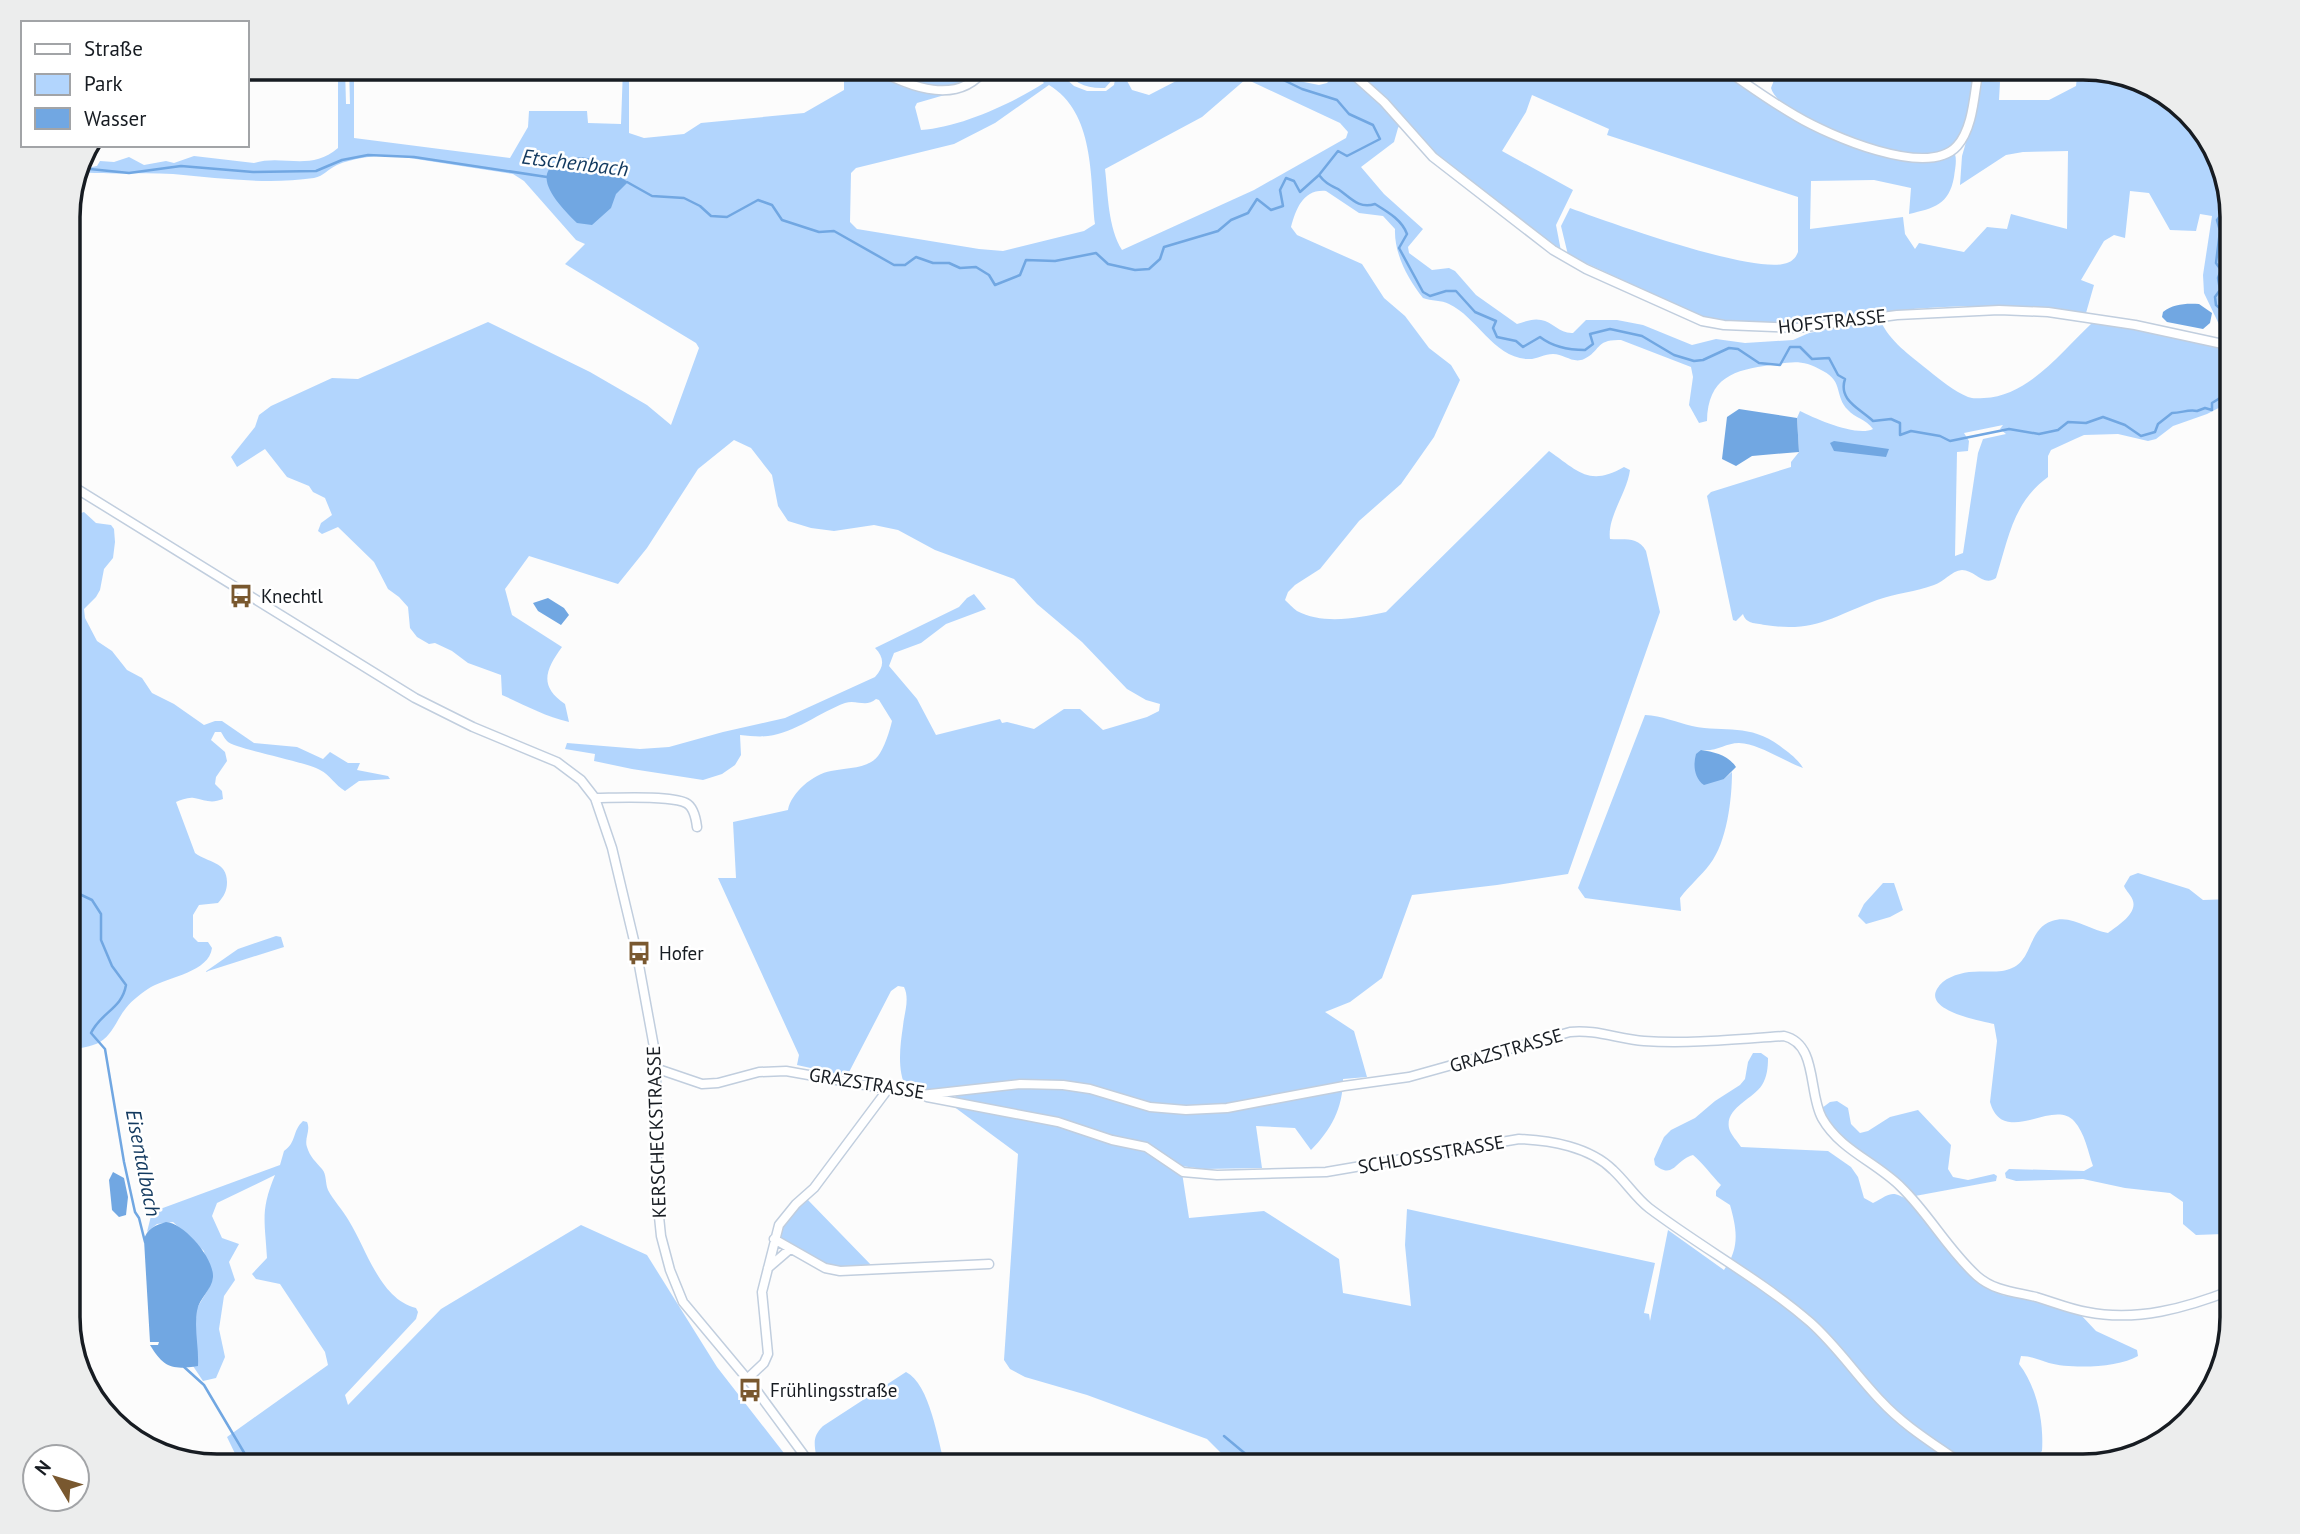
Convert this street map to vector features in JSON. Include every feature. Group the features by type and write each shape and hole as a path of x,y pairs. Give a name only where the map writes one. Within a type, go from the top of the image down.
{"street":[{"name":"HOFSTRASSE","path":"1360,80 1384,102 1439,162 1553,250 1586,269 1702,321 1724,325 1798,328 1897,315 1999,310 2048,312 2135,325 2220,344"},
{"path":"1741,80 1818,128 1894,155 1915,159 1947,154 1960,143 1969,118 1977,80"},
{"path":"898,81 937,91 958,88 972,81"},
{"name":"KERSCHECKSTRASSE","path":"81,491 415,698 473,727 565,767 581,780 595,798 612,848 636,949 657,1069 657,1197 661,1236 670,1270 683,1302 747,1379 802,1453"},
{"path":"595,798 673,800 686,803 693,811 698,827"},
{"name":"GRAZSTRASSE","path":"657,1069 702,1084 759,1072 786,1071 921,1095 1035,1083 1090,1089 1150,1107 1186,1110 1227,1108 1344,1086 1392,1081 1570,1032 1587,1031 1660,1042 1784,1036 1798,1042 1805,1052 1818,1110 1834,1134 1846,1146 1901,1186 1969,1268 1990,1285 2087,1312 2118,1315 2183,1308 2220,1294"},
{"path":"747,1379 764,1363 768,1354 762,1297 774,1239 783,1218 814,1188 888,1089"},
{"name":"SCHLOSSSTRASSE","path":"921,1095 1058,1122 1112,1140 1146,1147 1183,1171 1217,1175 1326,1172 1519,1139 1578,1150 1607,1165 1650,1208 1798,1312 1836,1347 1891,1411 1911,1429 1946,1453"},
{"path":"774,1239 825,1268 840,1272 989,1264"},
{"path":"768,1268 790,1249"}],"green space":[{"path":"1177,80 1244,80 1202,117 1105,169 1111,221 1122,250 1254,190 1346,138 1348,132 1340,123 1249,80 1298,80 1319,85 1329,80 1736,80 1763,99 1893,158 1924,163 1955,154 1954,177 1948,194 1939,204 1909,214 1911,188 1874,180 1811,181 1810,229 1903,217 1905,234 1915,249 1919,243 1964,252 1987,227 2007,229 2011,214 2067,229 2068,151 2006,155 1960,185 1962,156 1973,118 1979,80 2000,82 1999,100 2049,100 2076,86 2077,80 2082,80 2118,85 2158,104 2185,127 2196,142 2215,182 2220,218 2220,326 2204,293 2203,275 2212,216 2200,214 2196,231 2170,230 2149,193 2130,191 2125,238 2114,235 2104,241 2081,280 2094,285 2086,313 2039,308 1966,306 1894,311 1823,321 1751,324 1703,317 1568,255 1561,226 1570,208 1714,255 1770,265 1787,263 1794,259 1798,252 1798,197 1607,135 1609,129 1532,95 1526,112 1502,151 1573,190 1556,225 1561,251 1435,154 1403,120 1394,142 1361,167 1384,194 1423,229 1408,247 1409,253 1432,270 1449,268 1455,271 1476,295 1517,324 1541,320 1564,332 1573,333 1586,320 1617,320 1643,325 1692,345 1716,339 1745,343 1793,340 1809,333 1880,320 1895,342 1937,378 1974,398 2000,395 2030,381 2057,359 2092,323 2135,329 2220,347 2220,407 2173,426 2156,439 2148,441 2118,434 2084,435 2051,450 2048,456 2048,477 2036,487 2019,510 1996,578 1987,581 1962,570 1934,585 1877,600 1824,622 1798,627 1754,623 1746,620 1743,614 1736,621 1733,620 1707,496 1711,492 1791,467 1791,462 1799,452 1797,418 1800,411 1847,429 1873,429 1844,405 1830,375 1816,367 1797,362 1735,373 1718,385 1712,394 1707,421 1699,423 1689,405 1693,377 1691,367 1621,340 1602,343 1589,356 1580,360 1553,354 1530,359 1515,357 1495,344 1459,310 1446,303 1423,298 1403,266 1395,229 1383,216 1359,213 1326,191 1318,191 1306,197 1295,214 1291,227 1297,235 1362,264 1384,298 1405,316 1429,348 1451,365 1460,380 1434,437 1401,484 1359,521 1320,569 1288,592 1285,600 1297,611 1318,618 1353,618 1386,612 1549,451 1584,474 1602,476 1624,467 1630,470 1611,522 1610,539 1631,540 1643,546 1660,612 1568,874 1412,895 1382,978 1350,1002 1325,1012 1354,1031 1367,1077 1343,1079 1338,1109 1318,1142 1311,1150 1295,1128 1256,1126 1262,1168 1204,1169 1181,1166 1189,1218 1264,1211 1339,1259 1343,1293 1411,1306 1405,1245 1407,1209 1655,1263 1644,1313 1649,1314 1650,1321 1668,1230 1724,1270 1733,1254 1736,1239 1730,1205 1716,1196 1721,1185 1693,1155 1671,1170 1661,1169 1655,1165 1654,1159 1664,1137 1671,1130 1695,1118 1740,1085 1745,1079 1748,1062 1753,1053 1761,1053 1768,1058 1764,1082 1735,1109 1729,1121 1730,1130 1741,1147 1828,1151 1851,1167 1858,1177 1864,1198 1873,1203 1887,1195 1895,1194 1909,1201 1966,1270 1988,1288 2002,1295 2035,1301 2081,1315 2096,1331 2137,1350 2138,1356 2119,1363 2082,1367 2058,1365 2021,1356 2019,1364 2038,1405 2042,1428 2040,1453 1221,1453 1207,1439 1087,1395 1025,1377 1010,1369 1004,1360 1018,1154 953,1106 958,1087 922,1091 906,1088 901,1074 900,1058 907,1001 904,987 898,986 891,991 847,1076 797,1065 799,1055 718,878 736,878 733,822 788,810 798,791 817,776 862,766 878,756 892,721 879,700 845,703 778,734 740,735 741,755 735,765 722,774 703,780 594,761 595,754 565,749 567,743 640,749 669,747 785,718 875,677 882,663 875,648 959,607 974,594 986,609 946,624 921,643 894,653 889,666 917,699 936,735 1000,719 1002,723 1034,729 1064,709 1080,709 1103,730 1147,717 1159,711 1160,704 1146,700 1127,689 1082,642 1037,604 1014,579 935,550 898,530 874,525 834,531 788,521 778,506 772,475 751,448 734,440 698,469 647,548 618,584 529,556 505,589 512,615 562,647 547,677 551,691 565,704 569,722 502,695 501,675 468,663 452,651 417,637 410,628 408,607 388,589 374,562 338,527 322,534 318,531 321,523 332,515 325,498 313,492 309,486 287,477 265,449 237,467 231,457 255,427 259,415 271,406 332,378 358,379 488,322 590,372 647,405 671,425 699,348 696,343 565,264 585,244 576,240 524,181 513,174 390,155 350,161 317,177 296,180 261,181 173,174 88,172 90,167 97,166 100,161 114,162 129,157 144,165 166,161 174,163 194,156 254,163 275,160 307,161 328,155 338,148 338,81 345,81 346,104 350,104 349,81 354,81 354,138 510,158 528,127 529,111 587,111 588,123 621,124 623,81 629,81 629,133 644,138 684,134 701,123 804,113 844,90 844,81 891,81 903,87 927,93 948,94 917,103 915,107 921,130 952,124 985,113 1044,83 1042,81 1068,81 1087,91 1106,91 1114,85 1115,81 1127,81 1132,90 1149,95","holes":["1049,85 1064,97 1075,112 1082,129 1090,167 1095,224 1084,231 1003,251 857,229 850,222 851,173 856,168 954,144 995,123","2003,425 2000,429 2006,434 1983,439 1978,453 1963,553 1955,556 1957,452 1968,451 1969,441 1964,433"]},
{"path":"1774,80 1974,80 1966,120 1959,138 1948,149 1929,155 1868,143 1816,123 1779,99 1771,88"},
{"path":"913,81 963,81 946,86"},
{"path":"1075,81 1112,81 1105,88 1086,86"},
{"path":"84,512 96,523 111,525 115,542 113,558 104,569 100,590 84,609 85,618 97,641 112,651 127,670 142,678 152,693 174,704 204,725 222,721 254,743 297,747 323,759 330,752 348,763 360,763 357,770 388,776 390,779 359,781 345,791 320,770 232,744 221,732 215,732 211,740 225,752 227,761 216,777 215,784 222,791 223,799 211,801 189,798 176,802 195,853 220,866 226,875 226,891 218,903 199,905 193,915 193,937 198,942 208,942 212,948 209,956 196,968 151,987 138,996 126,1008 108,1035 100,1042 81,1048 81,513"},
{"path":"1645,715 1692,726 1758,734 1780,746 1803,768 1747,744 1734,743 1712,750 1701,750 1724,779 1732,772 1730,807 1716,855 1680,898 1681,911 1585,898 1578,888"},
{"path":"2138,873 2189,889 2203,900 2220,899 2220,1234 2196,1235 2183,1224 2183,1202 2170,1193 2125,1188 2083,1179 2016,1181 2006,1178 2005,1173 2009,1169 2084,1171 2093,1166 2081,1131 2074,1121 2065,1115 2017,1122 2006,1121 1996,1115 1990,1102 1997,1041 1994,1024 1956,1014 1946,1009 1935,997 1940,985 1955,975 2002,971 2019,964 2039,930 2052,921 2074,921 2108,933 2132,910 2132,899 2124,886 2130,876"},
{"path":"1883,883 1894,883 1903,910 1866,924 1858,916 1864,904"},
{"path":"276,936 281,937 284,947 205,972 238,949"},
{"path":"1837,1101 1848,1108 1851,1124 1860,1133 1890,1117 1918,1110 1951,1145 1948,1169 1953,1177 1968,1180 1994,1174 1997,1176 1996,1181 1915,1196 1852,1145 1830,1122 1822,1108"},
{"path":"303,1121 307,1122 306,1144 310,1154 324,1171 328,1190 349,1221 376,1272 393,1295 416,1308 418,1312 416,1319 345,1395 348,1405 441,1309 581,1225 647,1255 717,1367 784,1453 235,1453 227,1437 328,1365 325,1352 280,1284 256,1279 252,1274 267,1258 265,1207 275,1175 217,1203 212,1216 222,1238 239,1244 229,1262 235,1280 224,1296 219,1329 225,1357 216,1378 203,1381 193,1366 198,1366 195,1329 197,1308 209,1288 204,1251 173,1222 157,1224 147,1232 152,1212 280,1165 284,1151 291,1144"},
{"path":"807,1199 873,1267 832,1268 776,1238 785,1219"},
{"path":"906,1372 914,1378 927,1400 942,1453 816,1453 815,1439 823,1426"}],"water":[{"path":"580,157 594,159 628,182 616,194 611,208 592,225 577,223 558,202 548,185 549,169 559,162"},
{"path":"2199,304 2212,313 2210,323 2203,329 2167,322 2162,317 2163,312 2175,306"},
{"path":"1739,409 1797,418 1799,452 1752,456 1736,466 1722,459 1727,417"},
{"path":"1834,441 1889,449 1886,457 1834,451 1830,443"},
{"path":"548,598 564,608 569,615 561,625 538,611 533,603"},
{"path":"1701,750 1725,757 1736,767 1724,779 1704,785 1696,775 1695,767 1696,754"},
{"path":"113,1172 124,1178 128,1197 126,1215 119,1217 112,1210 109,1180"},
{"path":"166,1222 181,1228 197,1243 212,1269 212,1282 197,1311 198,1366 169,1366 150,1345 158,1345 159,1342 150,1342 144,1240 149,1230"}],"waterway":[{"name":"Etschenbach","path":"627,182 652,196 684,198 700,206 711,216 727,217 758,200 772,205 782,220 819,232 834,231 894,265 905,265 916,257 933,263 949,263 960,268 976,267 989,275 995,285 1020,275 1026,260 1055,261 1096,253 1108,264 1135,270 1149,269 1160,259 1164,247 1218,231 1231,220 1248,213 1257,199 1271,210 1283,206 1280,190 1286,178 1294,181 1300,192 1319,175 1338,151 1347,156 1380,139 1373,125 1349,114 1337,100 1284,80"},
{"name":"Etschenbach","path":"90,169 129,173 181,166 253,172 316,171 342,160 368,155 414,157 547,177"},
{"path":"1319,175 1355,202 1375,204 1398,220 1407,234 1399,248 1423,292 1430,296 1456,291 1475,312 1496,321 1493,328 1497,337 1516,341 1523,347 1540,337 1561,347 1585,350 1593,344 1590,334 1610,329 1642,336 1674,355 1694,361 1703,360 1729,348 1738,349 1759,363 1780,365 1790,347 1800,347 1812,359 1829,358 1838,375 1845,379 1844,393 1847,398 1873,421 1891,419 1900,423 1900,435 1911,431 1940,436 1950,441 2009,429 2039,434 2058,430 2068,422 2086,423 2103,417 2125,425 2141,436 2155,432 2158,424 2172,413 2205,408 2212,410 2212,403 2220,398"},
{"path":"2220,216 2217,220 2220,231"},
{"path":"2220,231 2216,263 2220,269"},
{"path":"2220,273 2220,290"},
{"path":"2220,290 2215,297 2216,305 2220,308"},
{"name":"Eisentalbach","path":"81,895 92,900 101,914 101,940 112,966 126,985 120,1000 91,1033 105,1049 124,1162 145,1242"},
{"name":"Eisentalbach","path":"183,1366 204,1385 244,1453"},
{"path":"1224,1436 1244,1453"}],"place":[{"name":"Knechtl","path":"241,596"},
{"name":"Hofer","path":"639,953"},
{"name":"Frühlingsstraße","path":"750,1390"}]}
